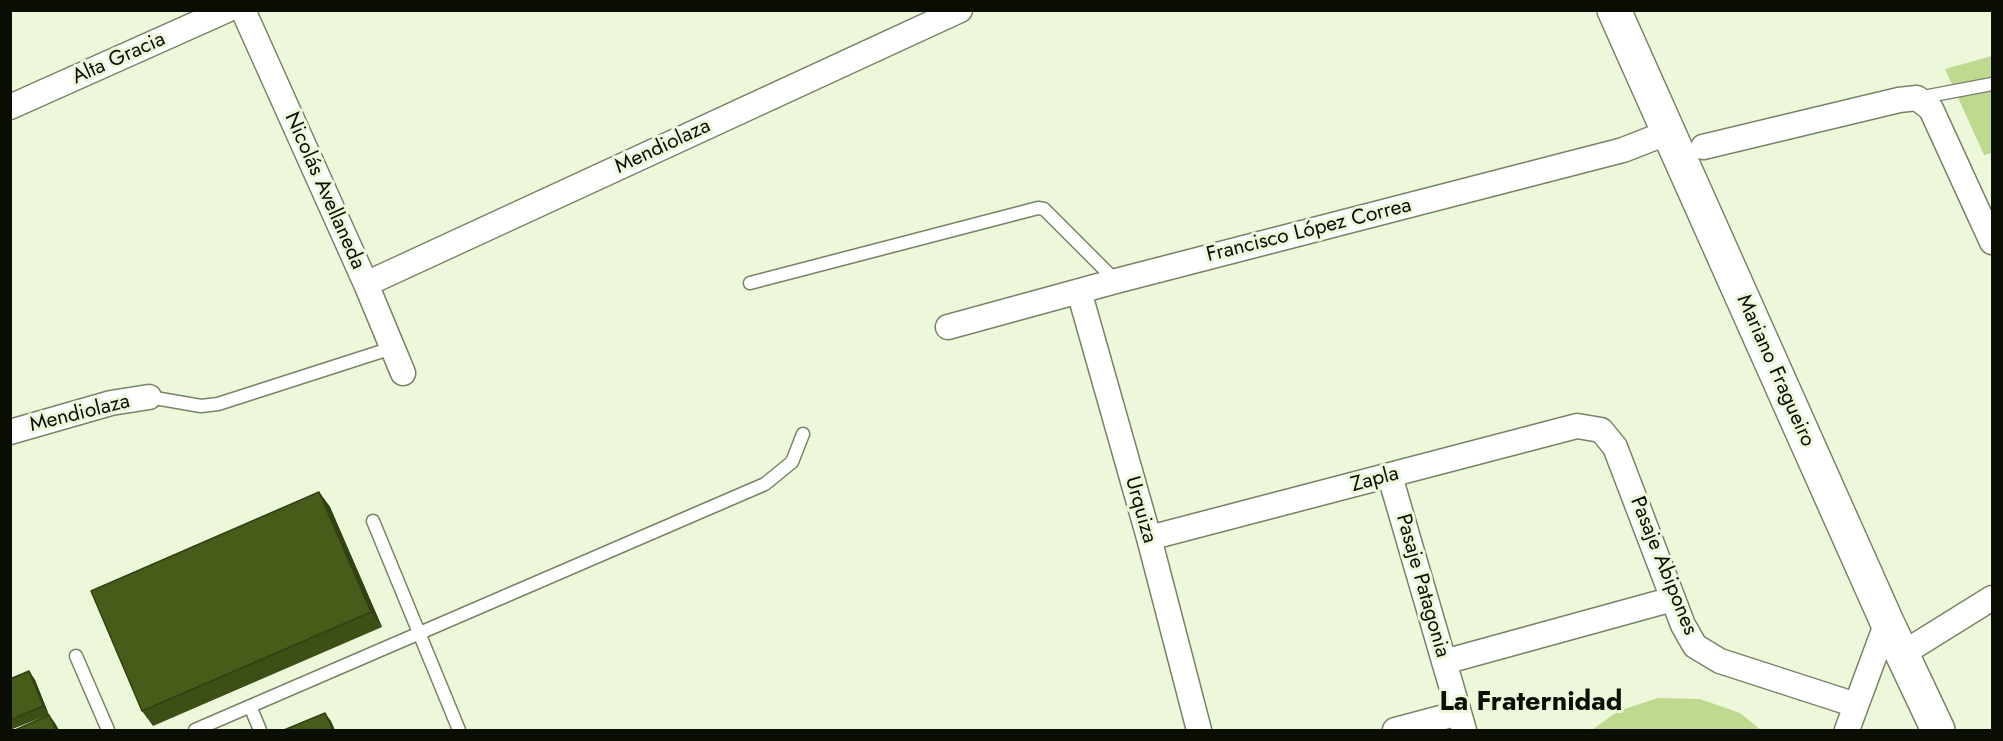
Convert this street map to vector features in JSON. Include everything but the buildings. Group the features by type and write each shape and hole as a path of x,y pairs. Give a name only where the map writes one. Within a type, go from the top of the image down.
{"main road":[{"name":"Mariano Fragueiro","path":"1614,10 1887,622 1938,730"}],"street":[{"name":"Alta Gracia","path":"10,107 227,10"},
{"name":"Nicolás Avellaneda","path":"243,10 366,284 403,373"},
{"name":"Mendiolaza","path":"366,284 932,16 960,10"},
{"path":"1703,147 1899,99 1917,98 1931,109 1992,242"},
{"name":"Francisco López Correa","path":"948,327 1116,281 1623,150 1669,132"},
{"name":"Urquiza","path":"1079,291 1149,538 1199,730"},
{"name":"Mendiolaza","path":"10,432 111,403 149,397"},
{"name":"Zapla","path":"1149,538 1577,426 1601,430"},
{"name":"Pasaje Abipones","path":"1601,430 1615,447 1683,626 1695,646 1720,661 1856,705"},
{"name":"Pasaje Patagonia","path":"1390,476 1462,722"},
{"path":"1902,654 1992,598"},
{"path":"1444,662 1673,599"},
{"path":"1847,730 1887,622"},
{"path":"1395,730 1462,722"}],"lane":[{"path":"1917,98 1992,84"},
{"path":"750,283 1038,208 1044,208 1116,281"},
{"path":"149,397 201,406 218,404 392,348"},
{"path":"195,730 765,484 792,462 803,434"},
{"path":"373,521 459,730"},
{"path":"76,656 108,730"},
{"path":"250,706 260,730"}],"green space":[{"path":"1992,56 1992,153 1984,155 1945,69"},
{"path":"1658,698 1700,699 1740,713 1761,730 1592,730 1618,711"}],"district":[{"name":"La Fraternidad","path":"1531,703"}]}
